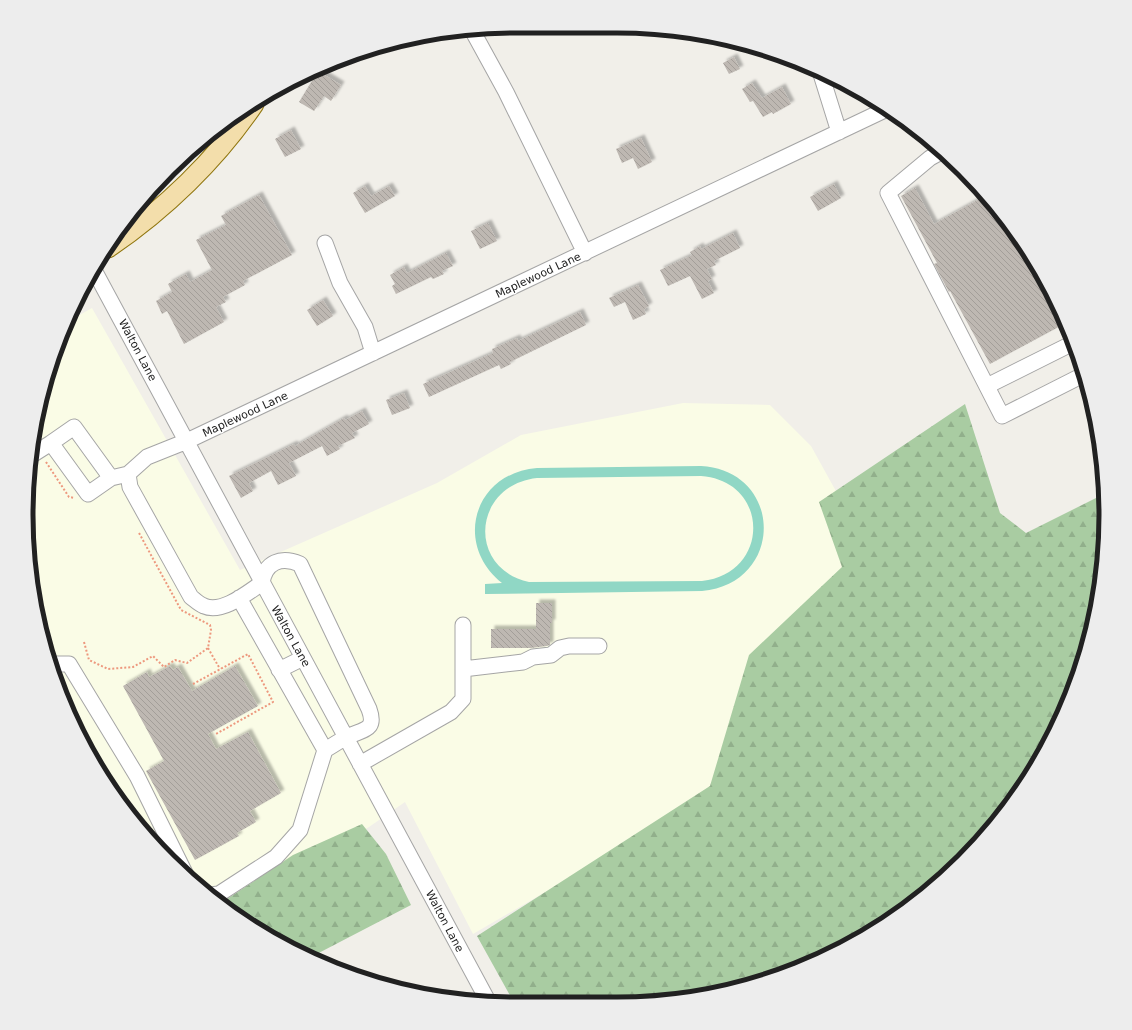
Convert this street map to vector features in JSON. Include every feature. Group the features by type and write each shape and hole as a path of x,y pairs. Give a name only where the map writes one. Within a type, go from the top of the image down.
{"main road":[{"path":"125,233 162,206 189,181 218,151 245,115"}],"street":[{"path":"475,35 506,92 585,253"},
{"path":"822,80 838,132"},
{"name":"Maplewood Lane","path":"128,474 146,457 187,441 881,112"},
{"path":"937,154 930,158 888,193 1002,416 1079,377"},
{"path":"325,243 340,283 364,327 373,353"},
{"name":"Walton Lane","path":"97,276 485,996"},
{"path":"987,386 1068,346"},
{"path":"37,452 74,427 111,478"},
{"path":"51,442 88,494 111,478 128,474 130,486 191,597 204,606 221,608 239,598 262,583 263,574 270,565 279,561 290,560 300,564 347,661 372,718 370,725 366,730 347,737 325,750 300,830 276,857 218,894"},
{"path":"239,598 325,750"},
{"path":"360,764 451,712 462,699 463,625"},
{"path":"463,669 523,662 533,657 551,655 560,648 569,646 599,646"},
{"path":"279,670 303,658"},
{"path":"57,664 69,664 137,776 179,860"}],"path":[{"path":"137,528 182,610 210,625 211,630 208,648 220,669"},
{"path":"84,642 89,660 108,669 133,667 153,656 164,667 175,660 187,663 208,648"},
{"path":"193,684 248,654 273,702 216,734"}],"shaded area":[{"path":"92,308 240,570 437,483 521,435 683,403 770,405 811,446 921,645 918,675 473,934 405,802 369,827 233,905 197,877 174,856 153,833 114,783 83,728 70,699 49,640 37,578 34,547 34,483 42,421 49,390 76,317"}],"green space":[{"path":"965,404 1000,513 1026,533 1098,497 1098,547 1095,578 1083,640 1062,699 1049,728 1018,783 979,833 958,856 935,877 885,916 830,947 801,960 742,981 680,993 617,997 511,997 477,936 710,786 749,655 842,567 819,502"},
{"path":"701,466 728,472 748,487 760,506 764,527 760,549 749,569 729,584 702,591 485,594 485,584 502,583 487,567 478,549 475,531 478,513 485,496 498,483 515,473 537,468","holes":["701,476 724,482 740,493 750,509 753,527 750,546 741,562 725,574 702,581 529,582 509,574 495,561 487,545 485,527 490,510 500,495 516,484 537,478"]},
{"path":"362,824 386,854 411,905 317,954 274,932 247,916 225,899 293,855"}],"building":[{"path":"734,57 740,69 729,74 723,63"},
{"path":"323,74 341,85 331,101 324,96 314,111 299,102 314,78"},
{"path":"752,83 762,98 782,87 791,104 773,114 772,112 763,117 753,101 750,102 742,89"},
{"path":"291,130 301,149 285,157 275,139"},
{"path":"641,138 652,162 638,169 633,158 622,163 616,149"},
{"path":"834,184 841,198 818,211 810,197"},
{"path":"365,186 371,196 389,186 395,196 365,213 353,193"},
{"path":"915,188 934,224 980,199 1018,247 1049,302 1060,326 990,364 934,264 937,263 901,196"},
{"path":"259,195 292,255 243,281 245,285 223,297 226,302 216,307 224,322 184,344 167,311 162,314 156,301 172,292 168,284 186,274 190,282 212,270 196,240 226,225 221,216"},
{"path":"488,223 497,241 480,249 471,231"},
{"path":"733,233 740,248 714,261 716,265 707,269 712,279 708,281 714,293 702,299 690,276 668,286 660,270 692,255 690,252 700,246 701,249"},
{"path":"446,253 453,266 442,271 444,274 433,279 431,277 396,294 392,286 395,284 390,275 404,267 407,273"},
{"path":"638,285 649,306 644,309 646,314 633,320 625,302 614,307 609,298"},
{"path":"323,300 333,316 317,326 307,310"},
{"path":"580,312 586,325 510,362 511,364 501,369 499,365 429,397 423,384 493,353 492,349 517,338 518,341"},
{"path":"404,393 410,408 392,415 386,400"},
{"path":"362,411 369,424 352,433 355,438 338,446 340,449 327,456 322,446 289,463 296,476 278,485 271,471 249,483 253,491 241,498 229,476 294,444 295,446 344,418 345,420"},
{"path":"536,603 552,603 550,645 531,648 491,648 491,629 536,629"},
{"path":"170,666 173,670 178,667 192,691 235,666 258,706 208,734 216,749 248,732 281,793 250,811 256,822 237,833 239,836 195,860 146,771 164,761 123,686 147,672 149,677"}]}
